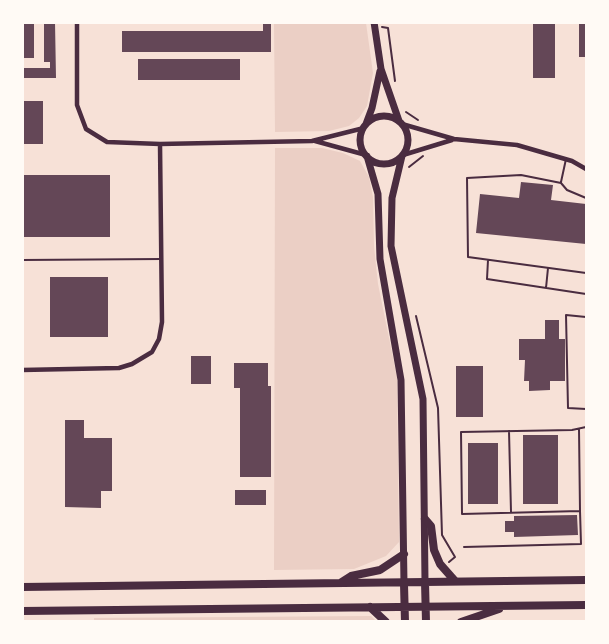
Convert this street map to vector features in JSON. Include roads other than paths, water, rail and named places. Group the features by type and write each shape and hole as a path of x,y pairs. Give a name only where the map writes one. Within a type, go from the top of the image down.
{"highway":[{"path":"425,519 431,526 434,550 440,564 455,581"},
{"path":"339,584 351,576 380,570 404,554"},
{"path":"22,587 586,580"},
{"path":"425,582 426,621"},
{"path":"404,584 405,621"},
{"path":"22,611 586,605"},
{"path":"461,621 481,613 513,606"},
{"path":"370,607 386,621"}],"main road":[{"path":"374,22 381,69 408,142 392,198 391,246 423,399 425,582"},
{"path":"381,69 361,142 378,194 380,259 401,380 404,584"},
{"path":"364,127 370,121 385,117 401,123"},
{"path":"366,156 373,161 388,164 403,155"}],"street":[{"path":"77,22 77,105 86,129 107,141 160,144 312,141 364,127"},
{"path":"401,123 454,139 517,145 566,159 586,169"},
{"path":"403,155 454,139"},
{"path":"312,141 366,156"},
{"path":"22,370 118,368 143,359 152,352 159,339 162,322 160,144"}],"lane":[{"path":"561,183 566,159"},
{"path":"586,198 567,190 561,183 521,176 467,178 468,257 586,273"},
{"path":"22,260 162,259"},
{"path":"488,260 487,279 586,294"},
{"path":"546,288 548,268"},
{"path":"586,317 566,315 568,408 586,409"},
{"path":"580,511 462,514 461,432 586,427"},
{"path":"464,547 581,543 579,429"},
{"path":"508,431 511,513"}]}
